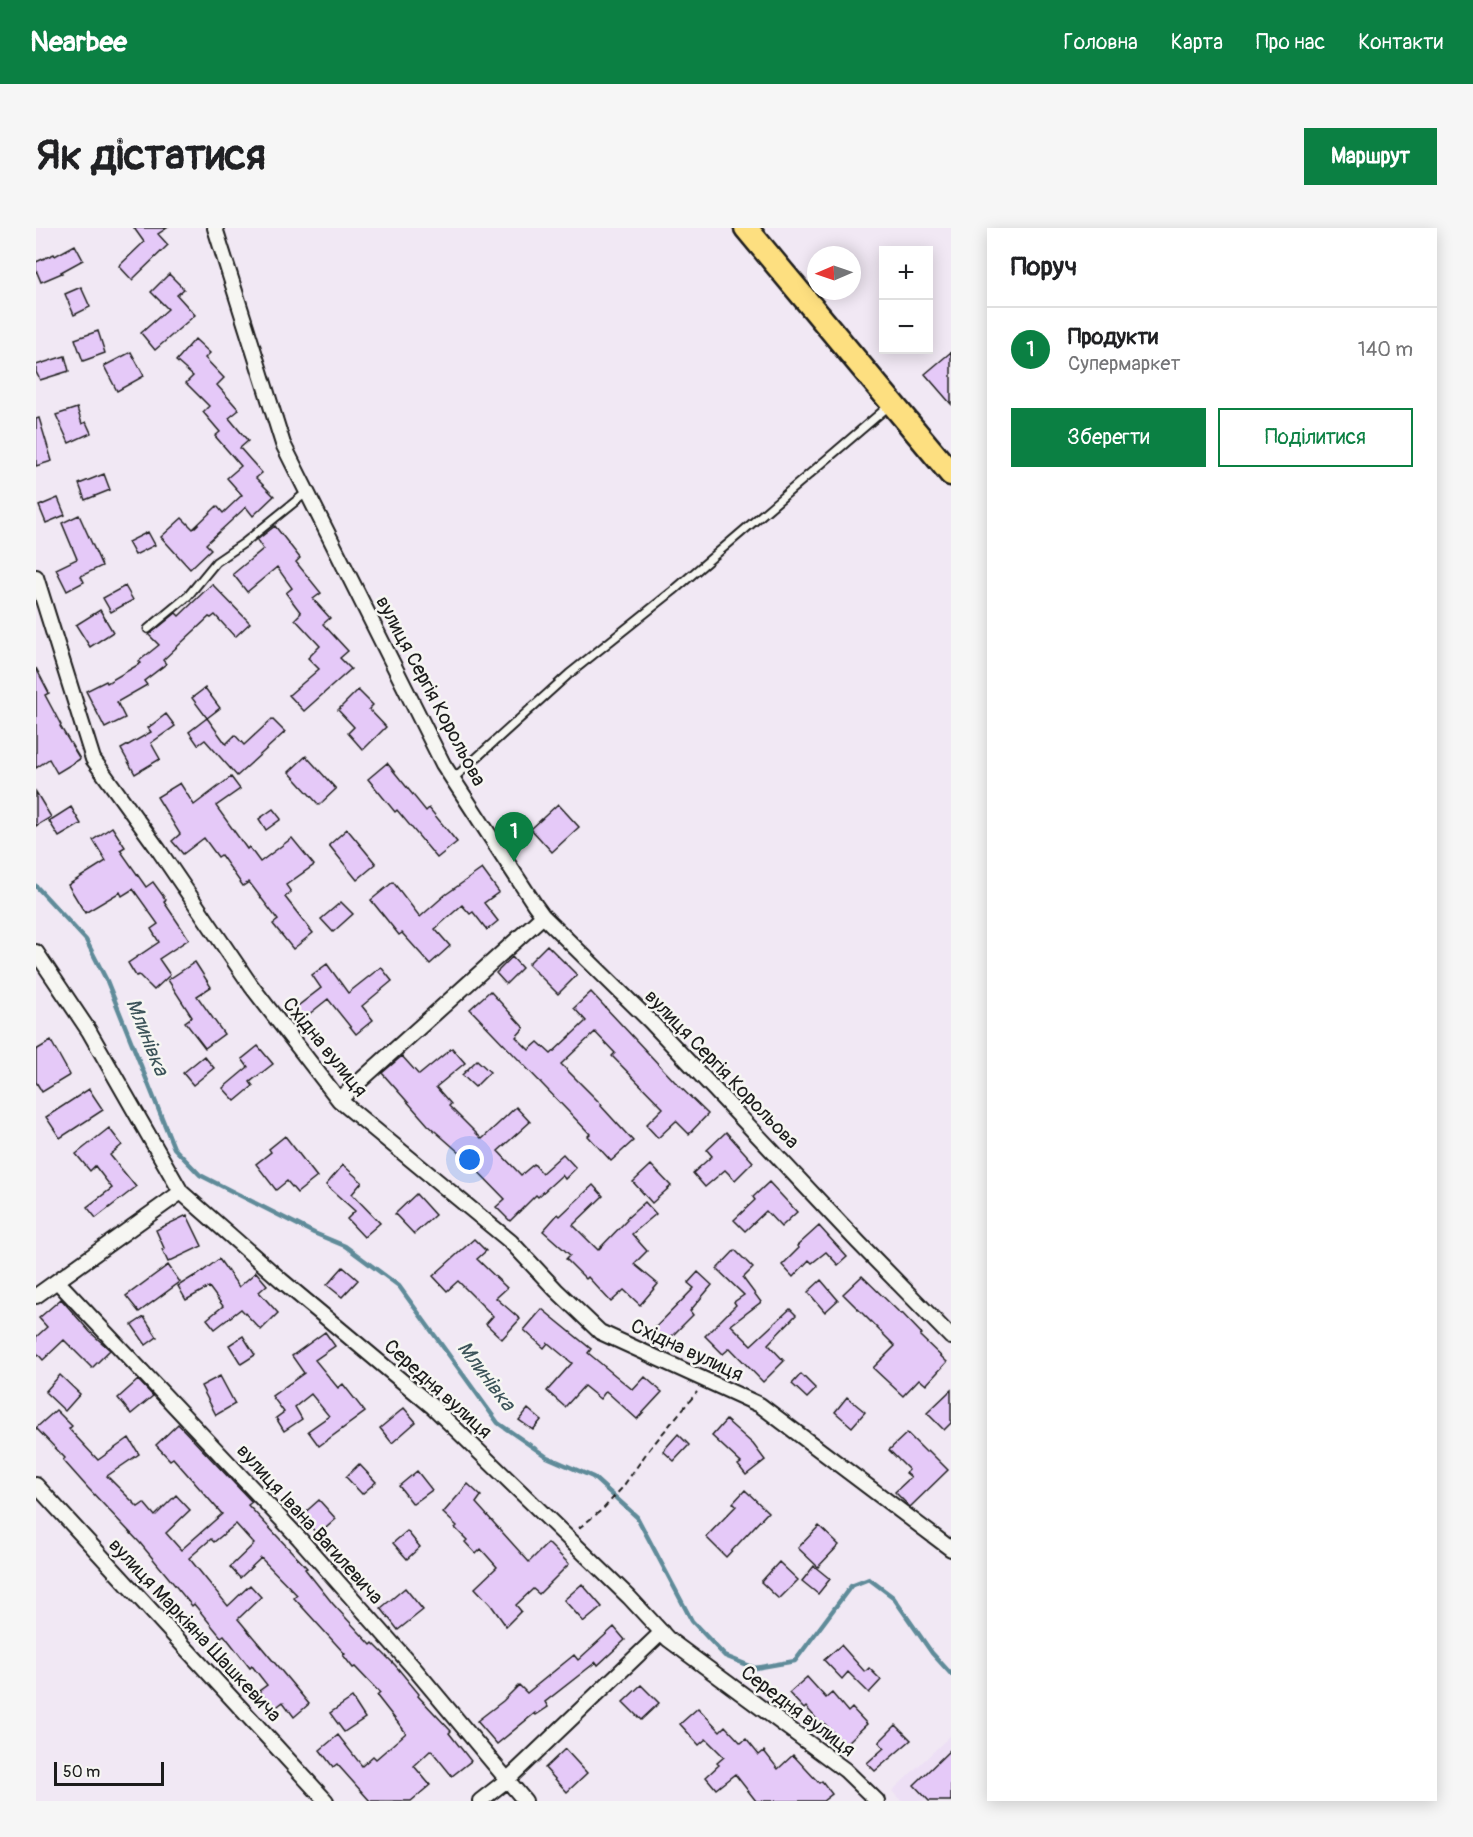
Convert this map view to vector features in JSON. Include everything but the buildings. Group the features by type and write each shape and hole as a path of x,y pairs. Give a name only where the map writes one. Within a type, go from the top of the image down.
{"main road":[{"path":"746,228 951,474"}],"street":[{"name":"вулиця Сергія Корольова","path":"215,228 283,444 443,764 543,916 651,1021 858,1242 951,1337"},
{"name":"Східна вулиця","path":"36,577 93,759 158,849 252,987 339,1100 511,1242 600,1332 760,1406 951,1549"},
{"path":"339,1100 543,916"},
{"name":"Середня вулиця","path":"36,952 89,1031 181,1192 281,1280 433,1407 668,1639 845,1770 877,1801"},
{"path":"36,1296 181,1192"},
{"name":"вулиця Івана Вагилевича","path":"57,1281 299,1538 413,1667 525,1801"},
{"name":"вулиця Маркіяна Шашкевича","path":"36,1485 326,1801"},
{"path":"480,1801 507,1780 662,1632"}],"lane":[{"path":"453,779 569,674 674,591 892,403"},
{"path":"148,629 188,596 216,562 244,543 307,492"}],"path":[{"path":"567,1537 603,1509 622,1488 648,1451 706,1381"}],"shaded area":[{"path":"951,1735 951,1801 901,1801 892,1791"}],"waterway":[{"name":"Млинівка","path":"36,886 86,940 107,981 174,1148 200,1175 314,1233 345,1246 399,1286 498,1423 547,1457 593,1477 637,1517 692,1621 725,1656 755,1668 795,1661 851,1586 869,1579 893,1597 932,1653 951,1674"}],"place":[{"name":"Продукти","path":"514,862"}]}
